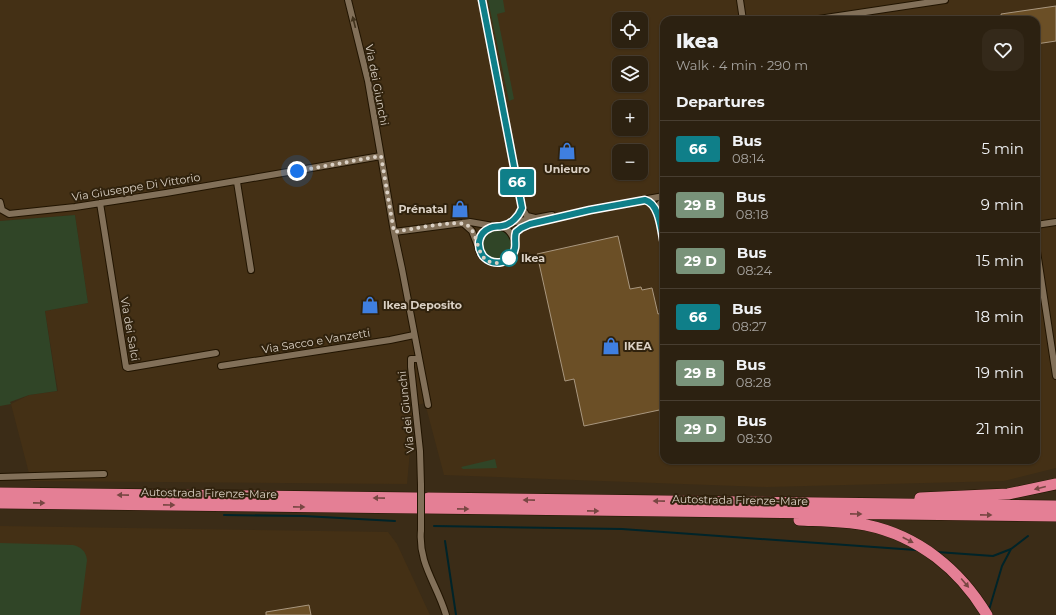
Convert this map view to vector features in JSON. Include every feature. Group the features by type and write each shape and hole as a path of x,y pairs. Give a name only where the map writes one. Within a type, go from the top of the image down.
{"highway":[{"path":"838,504 930,497 994,495 1024,491 1056,484"},
{"name":"Autostrada Firenze-Mare","path":"0,493 422,503 663,512 1056,516"},
{"name":"Autostrada Firenze-Mare","path":"0,503 838,504 1056,506"},
{"path":"663,512 703,516 840,522 867,526 892,533 923,548 953,570 970,589 987,615"}],"street":[{"name":"Via dei Giunchi","path":"348,0 368,81 394,232 418,358 411,359 411,367 420,451 420,544 423,560 446,615"},
{"path":"482,0 522,208 527,216 535,218"},
{"path":"740,0 742,16"},
{"path":"838,16 944,0"},
{"name":"Via Giuseppe Di Vittorio","path":"0,202 4,212 8,214 39,211 237,182 381,156"},
{"path":"237,182 251,270"},
{"path":"510,223 660,198"},
{"path":"645,200 651,203 658,216 660,225"},
{"name":"Via dei Salci","path":"100,203 126,367 128,368 216,353"},
{"path":"658,216 660,204"},
{"path":"502,227 517,217 522,208"},
{"path":"514,240 516,232 524,226 590,210"},
{"path":"394,232 437,225 473,222 502,227 510,232 514,240 515,246 513,253 508,259 500,263 487,260 479,250 474,234 470,228 463,223"},
{"path":"1040,224 1056,222"},
{"path":"479,250 478,243 481,234 485,230 494,226"},
{"path":"1040,272 1056,376"},
{"name":"Via Sacco e Vanzetti","path":"221,366 414,335"},
{"path":"418,358 428,405"},
{"path":"0,477 104,474"}],"shaded area":[{"path":"0,0 1056,0 1056,468 1004,481 767,487 444,475 425,403 414,406 407,484 31,481 11,404 29,395 58,391 45,311 88,303 75,215 0,221"},
{"path":"0,526 388,532 397,544 430,615 0,615"}],"green space":[{"path":"488,0 503,0 505,12 497,14 514,99 509,101"},
{"path":"75,215 88,303 45,311 57,391 29,395 10,402 11,404 0,406 0,221"},
{"path":"497,230 508,234 512,245 508,256 497,260 486,256 482,245 486,234"},
{"path":"495,459 497,468 463,469 461,467"},
{"path":"0,543 73,545 83,550 86,554 87,560 80,615 0,615"}],"building":[{"path":"1056,6 1056,41 1040,43 1040,16 1001,16 1001,14"},
{"name":"IKEA","path":"618,236 630,289 641,287 642,290 652,288 658,314 660,313 660,410 584,426 574,379 565,381 537,254"},
{"path":"309,605 311,615 266,615 266,612"}],"waterway":[{"path":"224,515 304,516 395,521"},
{"path":"434,526 622,529 916,550"},
{"path":"937,552 993,556 1011,549 1028,536"},
{"path":"445,541 456,615"},
{"path":"989,610 1002,566 1011,549"}],"bus line":[{"name":"66","path":"482,0 522,208 517,217 510,223 502,227 491,227 483,232 478,246 483,256 487,260 494,263 500,263 510,258 515,246 514,236 516,232 524,226 590,210 645,200 648,200 654,206 660,227"}],"place":[{"name":"Unieuro","path":"567,151"},
{"name":"Prénatal","path":"460,209"},
{"name":"Ikea","path":"509,258"},
{"name":"Ikea Deposito","path":"370,305"},
{"name":"IKEA","path":"611,346"}],"route":[{"path":"297,171 381,156 394,232 463,223 470,228 474,234 480,252 484,258 497,263 503,262 509,258"}]}
